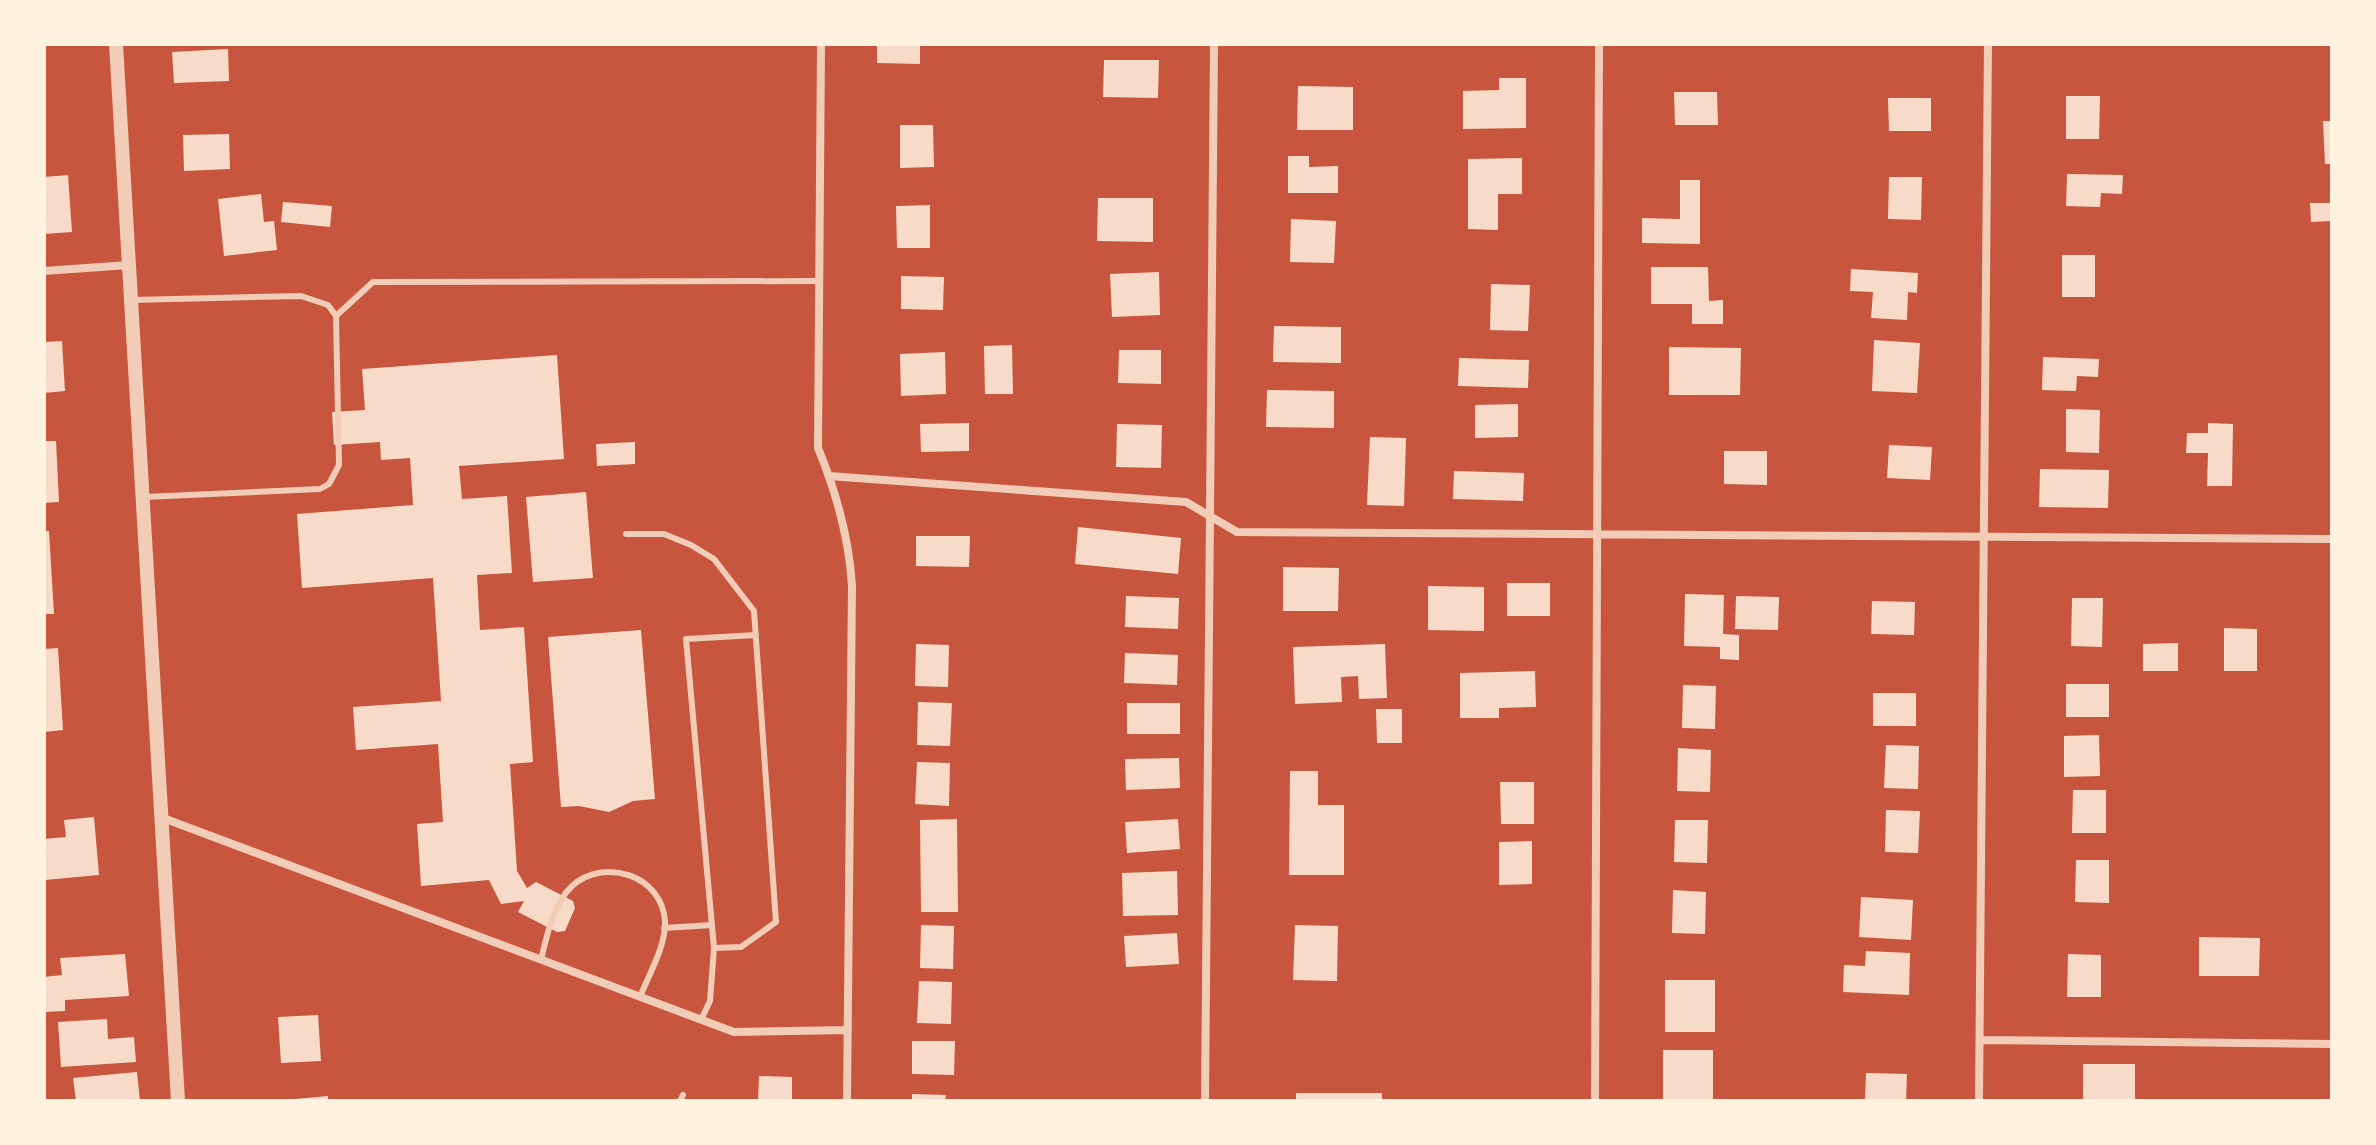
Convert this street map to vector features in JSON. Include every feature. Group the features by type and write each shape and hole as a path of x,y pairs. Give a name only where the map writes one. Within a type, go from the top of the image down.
{"street":[{"path":"116,44 178,1101"},
{"path":"821,44 818,448 850,553 852,586 847,1101"},
{"path":"1205,1101 1214,44"},
{"path":"1595,1101 1599,44"},
{"path":"1979,1101 1988,44"},
{"path":"44,271 129,265"},
{"path":"829,476 1186,502 1237,532 2332,539"},
{"path":"163,818 734,1032 848,1030"},
{"path":"1980,1040 2332,1044"}],"lane":[{"path":"336,316 373,282 819,281"},
{"path":"132,300 301,296 328,305 336,316 339,465 329,484 320,489 144,497"},
{"path":"626,534 664,534 714,559 748,599 754,611 776,922 741,947 714,948"},
{"path":"701,1020 710,1001 714,948 686,639 756,635"},
{"path":"541,960 549,929 570,888 584,877 602,871 620,871 637,877 651,888 660,903 664,928 663,939 640,997"},
{"path":"664,928 712,925"}],"building":[{"path":"877,44 920,44 920,64 877,63"},
{"path":"228,49 229,81 174,83 172,52"},
{"path":"1104,60 1159,60 1158,98 1103,97"},
{"path":"1499,78 1526,78 1526,128 1463,129 1463,91 1499,90"},
{"path":"1298,86 1353,87 1353,130 1297,130"},
{"path":"1674,92 1717,92 1718,125 1675,125"},
{"path":"2066,96 2100,96 2099,139 2066,139"},
{"path":"1888,98 1931,98 1931,131 1889,131"},
{"path":"2323,121 2332,121 2332,164 2325,164"},
{"path":"900,125 933,125 934,167 900,168"},
{"path":"229,134 230,169 184,171 183,135"},
{"path":"1288,156 1309,156 1309,167 1338,166 1338,193 1288,193"},
{"path":"1522,158 1522,194 1498,194 1498,230 1468,229 1468,159"},
{"path":"2067,174 2123,175 2122,194 2101,193 2100,207 2066,206"},
{"path":"68,175 72,232 44,234 44,177"},
{"path":"1889,177 1922,177 1921,220 1888,219"},
{"path":"1680,180 1700,180 1700,244 1642,243 1642,218 1680,219"},
{"path":"261,194 264,222 274,221 277,250 224,256 218,199"},
{"path":"1098,198 1153,198 1153,242 1097,241"},
{"path":"283,202 332,206 330,227 281,222"},
{"path":"2310,203 2332,203 2332,221 2311,222"},
{"path":"930,205 930,248 897,248 896,206"},
{"path":"1291,219 1336,221 1334,263 1290,262"},
{"path":"2062,255 2095,255 2095,297 2062,297"},
{"path":"1651,267 1708,267 1709,301 1723,300 1723,324 1692,324 1692,304 1651,304"},
{"path":"1851,269 1918,273 1917,293 1908,292 1907,320 1871,318 1873,292 1850,291"},
{"path":"1159,272 1160,315 1112,317 1110,274"},
{"path":"901,276 944,277 943,310 901,309"},
{"path":"1491,284 1530,285 1528,331 1490,330"},
{"path":"1274,326 1341,327 1341,363 1273,362"},
{"path":"1874,340 1920,343 1917,393 1872,391"},
{"path":"62,341 65,391 44,393 44,342"},
{"path":"1012,345 1013,394 985,394 984,346"},
{"path":"1669,347 1741,348 1740,395 1669,395"},
{"path":"1119,350 1161,350 1161,384 1118,383"},
{"path":"945,352 946,394 901,396 900,354"},
{"path":"557,355 564,459 459,466 462,499 507,496 512,573 477,575 480,630 524,627 533,762 510,764 517,871 527,888 536,882 573,901 575,908 565,931 557,932 518,912 524,901 501,904 489,880 421,886 417,824 443,822 438,744 356,750 353,707 441,701 433,578 302,588 297,514 413,505 410,458 381,460 380,442 334,445 332,412 365,410 362,369"},
{"path":"2043,357 2099,359 2098,377 2077,376 2076,391 2042,390"},
{"path":"1459,358 1529,360 1528,388 1458,386"},
{"path":"1267,390 1334,391 1334,428 1266,427"},
{"path":"1518,404 1518,437 1475,438 1475,405"},
{"path":"2066,409 2100,410 2099,453 2066,452"},
{"path":"969,423 969,451 921,452 920,424"},
{"path":"2208,423 2233,424 2232,486 2207,486 2208,453 2186,453 2187,433 2208,433"},
{"path":"1117,424 1162,425 1161,468 1116,467"},
{"path":"1370,437 1406,438 1404,506 1367,505"},
{"path":"44,441 56,441 59,502 44,503"},
{"path":"635,442 635,464 597,466 596,444"},
{"path":"1889,445 1932,447 1930,480 1887,478"},
{"path":"1724,451 1767,451 1767,485 1724,484"},
{"path":"2040,469 2109,470 2108,508 2039,507"},
{"path":"1454,471 1524,473 1523,501 1453,499"},
{"path":"586,492 593,578 533,582 526,497"},
{"path":"1078,527 1181,538 1178,574 1075,564"},
{"path":"44,531 49,531 54,614 44,614"},
{"path":"916,536 970,536 969,567 916,566"},
{"path":"1283,567 1339,568 1338,611 1283,611"},
{"path":"1507,583 1550,583 1550,616 1507,616"},
{"path":"1428,586 1484,587 1484,631 1428,630"},
{"path":"1685,594 1724,595 1723,634 1739,635 1739,660 1720,659 1720,647 1684,646"},
{"path":"1126,596 1179,598 1178,629 1125,627"},
{"path":"1736,596 1779,597 1778,630 1735,629"},
{"path":"2072,598 2103,598 2102,647 2071,646"},
{"path":"1872,601 1915,602 1914,635 1871,634"},
{"path":"2224,628 2257,629 2257,671 2224,671"},
{"path":"641,630 655,799 633,801 609,812 579,806 561,807 548,637"},
{"path":"2178,643 2178,671 2143,671 2143,644"},
{"path":"916,644 949,645 948,687 915,686"},
{"path":"1385,644 1387,698 1359,699 1358,676 1341,677 1342,702 1295,704 1293,647"},
{"path":"58,648 63,730 44,732 44,649"},
{"path":"1125,653 1178,655 1177,685 1124,683"},
{"path":"1535,671 1536,707 1499,708 1499,718 1460,718 1460,673"},
{"path":"2066,684 2109,684 2109,717 2066,717"},
{"path":"1683,685 1716,686 1715,729 1682,728"},
{"path":"1873,693 1916,693 1916,726 1873,726"},
{"path":"918,702 952,703 950,746 917,745"},
{"path":"1127,703 1180,703 1180,734 1127,734"},
{"path":"1376,709 1402,709 1402,743 1377,743"},
{"path":"2099,735 2100,776 2064,777 2064,736"},
{"path":"1886,745 1919,746 1918,789 1884,788"},
{"path":"1678,748 1711,750 1710,792 1677,791"},
{"path":"1179,758 1180,788 1126,790 1125,759"},
{"path":"917,762 950,763 949,806 915,804"},
{"path":"1290,771 1318,771 1318,805 1344,805 1344,875 1289,875"},
{"path":"1500,782 1534,782 1534,824 1501,824"},
{"path":"2073,790 2106,790 2106,833 2072,833"},
{"path":"1886,810 1920,811 1918,853 1885,852"},
{"path":"94,817 99,875 45,880 44,839 66,837 64,820"},
{"path":"957,819 958,912 921,912 920,820"},
{"path":"1178,819 1180,849 1127,853 1125,822"},
{"path":"1675,820 1708,820 1707,863 1674,862"},
{"path":"1532,841 1532,884 1499,885 1499,842"},
{"path":"2076,860 2109,860 2109,903 2075,902"},
{"path":"1177,871 1178,915 1123,916 1122,873"},
{"path":"1673,890 1706,892 1705,934 1672,933"},
{"path":"1861,897 1913,900 1911,940 1859,937"},
{"path":"921,925 954,926 953,969 920,968"},
{"path":"1295,925 1338,926 1337,981 1293,980"},
{"path":"1177,933 1179,964 1126,967 1124,936"},
{"path":"2199,937 2260,938 2259,976 2199,976"},
{"path":"1866,951 1910,953 1909,995 1843,992 1844,965 1865,966"},
{"path":"125,954 129,996 65,1000 65,1011 44,1012 44,977 62,975 60,958"},
{"path":"2068,954 2101,955 2101,997 2067,997"},
{"path":"1665,980 1715,980 1715,1032 1665,1032"},
{"path":"919,981 952,982 951,1024 917,1023"},
{"path":"318,1015 321,1061 281,1063 278,1017"},
{"path":"107,1019 108,1039 134,1037 136,1062 61,1067 58,1022"},
{"path":"912,1041 955,1041 954,1075 912,1074"},
{"path":"1663,1050 1713,1050 1713,1101 1663,1101"},
{"path":"2083,1064 2135,1064 2135,1101 2083,1101"},
{"path":"137,1072 140,1101 76,1101 73,1078"},
{"path":"1866,1073 1907,1074 1906,1101 1865,1101"},
{"path":"759,1076 792,1077 792,1101 758,1101"},
{"path":"1296,1093 1382,1093 1382,1101 1296,1101"},
{"path":"912,1094 946,1095 945,1101 912,1101"},
{"path":"328,1096 328,1101 295,1101 295,1099"}]}
